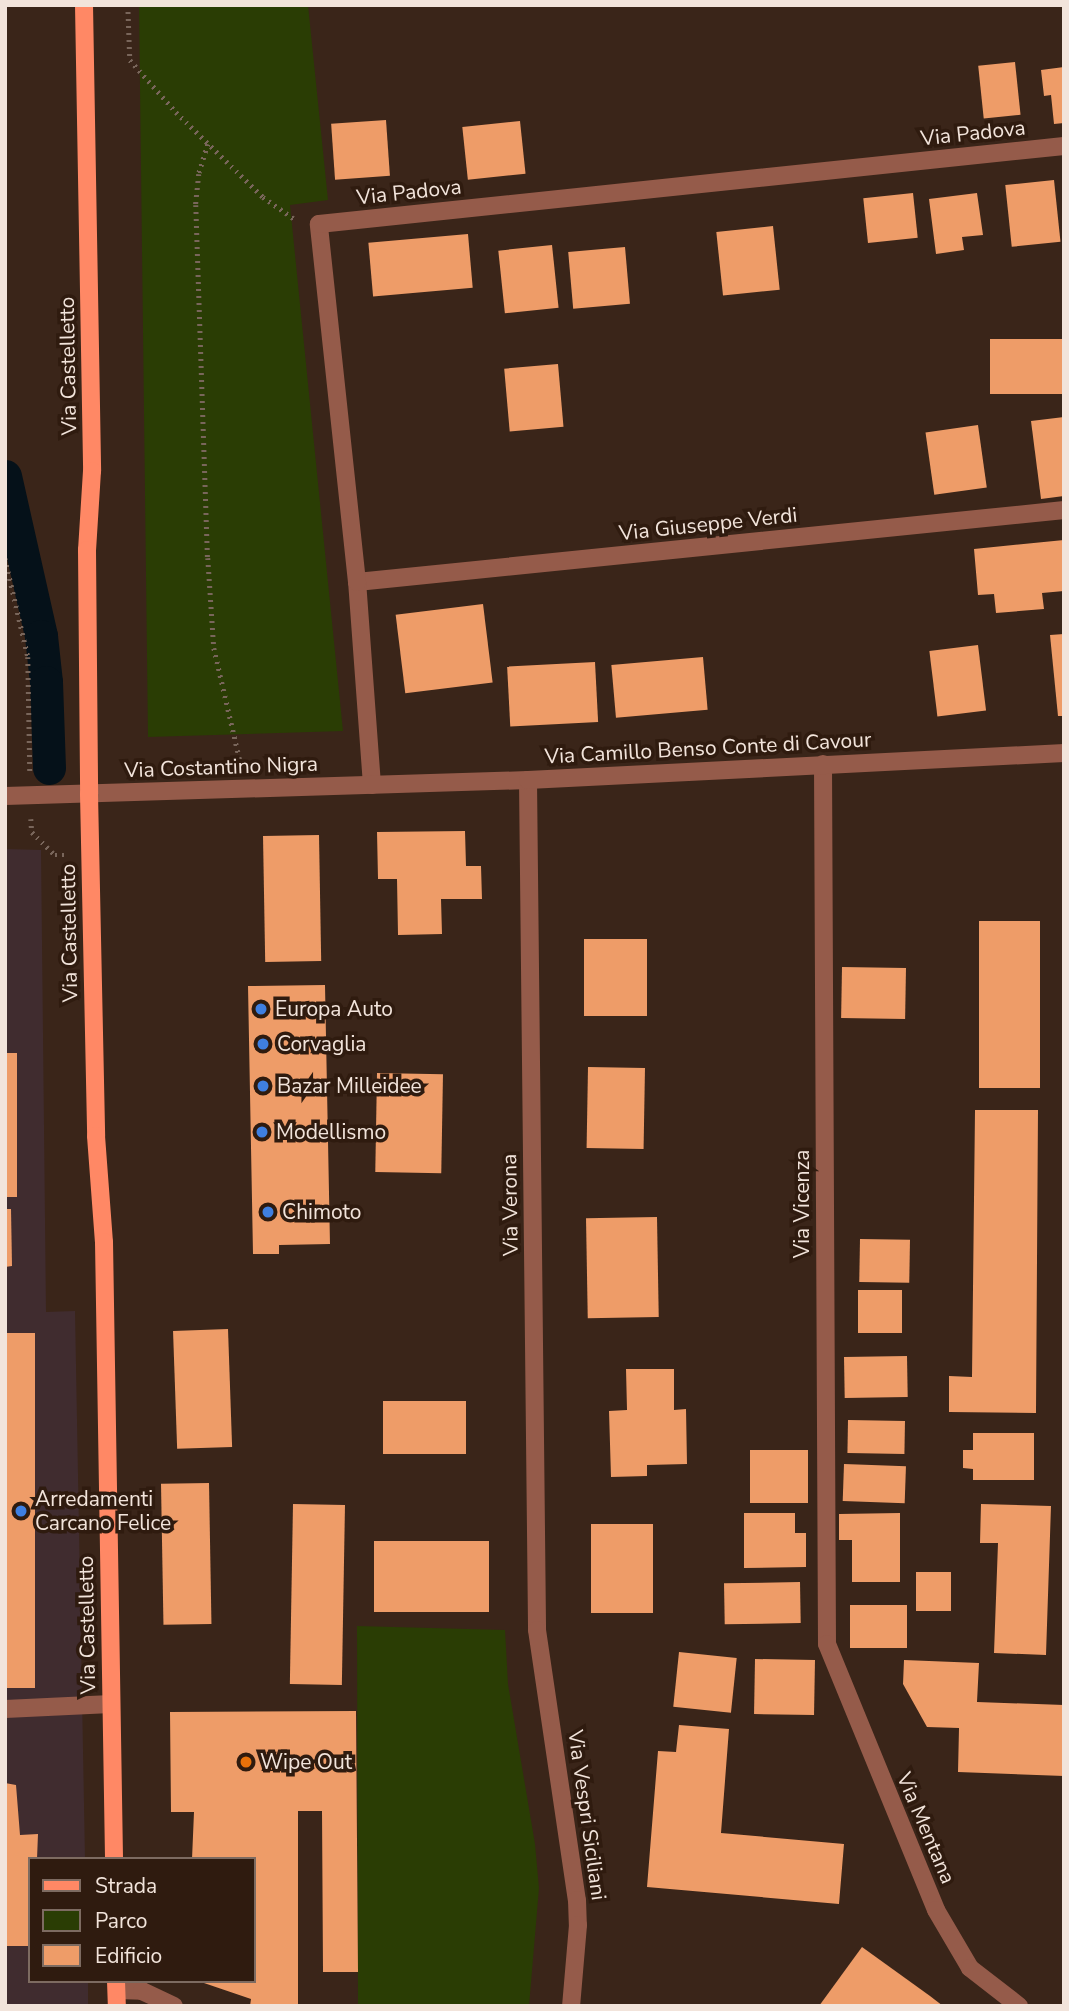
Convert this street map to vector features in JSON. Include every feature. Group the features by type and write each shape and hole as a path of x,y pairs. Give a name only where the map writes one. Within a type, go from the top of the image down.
{"main road":[{"name":"Via Castelletto","path":"84,5 92,471 87,550 89,794 96,1136 104,1242 114,1857"}],"street":[{"name":"Via Padova","path":"320,224 1064,146"},
{"path":"320,224 357,582 373,785"},
{"name":"Via Giuseppe Verdi","path":"357,582 1064,510"},
{"name":"Via Camillo Benso Conte di Cavour","path":"354,786 1064,753"},
{"name":"Via Vicenza","path":"823,764 827,1644"},
{"name":"Via Verona","path":"528,780 537,1630"},
{"name":"Via Costantino Nigra","path":"5,796 354,786"},
{"name":"Via Vespri Siciliani","path":"537,1630 577,1900 578,1925 571,2006"},
{"name":"Via Mentana","path":"827,1644 936,1910 970,1968 1019,2006"},
{"path":"5,1709 111,1704"},
{"path":"117,1992 142,1991 174,2006"}],"path":[{"path":"128,5 130,60 208,144 262,197 296,220 320,224"},
{"path":"208,144 199,174 196,205 208,558 214,648 247,787"},
{"path":"5,558 28,657"}],"shaded area":[{"path":"5,849 41,850 46,1312 75,1311 85,1857 28,1857 28,1983 88,1983 88,2006 5,2006"}],"green space":[{"path":"139,5 308,5 328,200 290,205 343,731 148,737"},
{"path":"357,1626 505,1630 508,1684 535,1844 539,1888 529,2006 358,2006"}],"building":[{"path":"1015,62 1021,115 984,119 978,66"},
{"path":"1064,67 1064,123 1054,124 1051,95 1044,96 1041,70"},
{"path":"386,120 390,176 335,180 331,124"},
{"path":"520,121 526,174 468,180 462,127"},
{"path":"1054,180 1060,242 1012,247 1005,185"},
{"path":"913,193 918,238 868,243 863,198"},
{"path":"977,193 983,235 962,237 964,250 936,254 929,199"},
{"path":"773,226 780,290 723,296 716,232"},
{"path":"468,234 473,288 373,297 368,243"},
{"path":"552,245 559,308 505,313 498,251"},
{"path":"625,247 630,304 573,309 568,252"},
{"path":"990,339 1064,339 1064,394 990,394"},
{"path":"558,364 563,427 510,431 504,369"},
{"path":"1064,417 1064,496 1041,499 1031,421"},
{"path":"978,425 987,487 934,495 926,432"},
{"path":"1064,540 1064,591 1042,593 1044,609 996,613 994,594 978,595 974,549"},
{"path":"483,604 493,682 405,693 396,615"},
{"path":"1064,634 1064,716 1058,716 1050,635"},
{"path":"978,645 986,711 937,716 929,651"},
{"path":"703,657 708,710 616,718 611,665"},
{"path":"595,662 598,722 510,727 507,667"},
{"path":"465,831 466,866 481,866 482,899 441,899 442,934 398,935 397,879 378,879 377,832"},
{"path":"319,835 321,961 265,962 263,836"},
{"path":"979,921 1040,921 1040,1088 979,1088"},
{"path":"584,939 647,939 647,1016 584,1016"},
{"path":"842,967 906,968 905,1019 841,1018"},
{"path":"325,985 330,1244 279,1245 279,1254 253,1254 248,986"},
{"path":"5,1053 17,1053 17,1197 5,1197"},
{"path":"588,1067 645,1068 644,1149 587,1148"},
{"path":"377,1073 443,1074 441,1173 375,1172"},
{"path":"975,1110 1038,1110 1036,1413 949,1412 949,1376 972,1377"},
{"path":"5,1209 11,1209 12,1266 5,1267"},
{"path":"657,1217 659,1317 588,1318 586,1218"},
{"path":"860,1239 910,1240 909,1283 859,1282"},
{"path":"858,1290 902,1290 902,1333 858,1333"},
{"path":"228,1329 232,1447 177,1449 173,1331"},
{"name":"Arredamenti Carcano Felice","path":"5,1333 35,1333 35,1688 5,1688"},
{"path":"907,1356 908,1397 845,1398 844,1357"},
{"path":"626,1369 674,1369 674,1410 686,1409 687,1464 647,1465 647,1476 611,1477 609,1411 627,1410"},
{"path":"383,1401 466,1401 466,1454 383,1454"},
{"path":"848,1420 905,1421 904,1454 847,1453"},
{"path":"973,1433 1034,1433 1034,1480 973,1480 973,1469 963,1468 963,1450 973,1450"},
{"path":"750,1450 808,1450 808,1503 750,1503"},
{"path":"844,1464 906,1466 905,1503 843,1501"},
{"path":"209,1483 211,1624 163,1625 161,1484"},
{"path":"293,1504 345,1505 342,1685 290,1684"},
{"path":"981,1504 1051,1506 1046,1655 994,1653 998,1543 980,1543"},
{"path":"744,1513 795,1513 795,1533 806,1533 806,1567 744,1568"},
{"path":"900,1513 900,1582 852,1582 852,1540 839,1540 839,1514"},
{"path":"591,1524 653,1524 653,1613 591,1613"},
{"path":"374,1541 489,1541 489,1612 374,1612"},
{"path":"916,1572 951,1572 951,1611 916,1611"},
{"path":"800,1582 801,1623 725,1624 724,1583"},
{"path":"850,1605 907,1605 907,1648 850,1648"},
{"path":"679,1652 737,1658 731,1713 673,1707"},
{"path":"755,1659 815,1660 814,1715 754,1714"},
{"path":"904,1660 979,1663 977,1702 1064,1705 1064,1776 958,1772 959,1728 927,1727 903,1684"},
{"path":"356,1711 358,1972 323,1972 322,1811 298,1811 298,2006 250,2006 251,1999 204,1983 256,1983 256,1857 192,1857 194,1812 171,1812 170,1712"},
{"path":"679,1725 729,1729 721,1833 844,1844 839,1904 647,1887 658,1751 676,1752"},
{"path":"5,1783 16,1785 20,1835 38,1834 37,1857 28,1857 28,1946 5,1946"},
{"path":"862,1947 930,1996 943,2006 819,2006"}],"waterway":[{"path":"5,476 41,636 46,682 49,768"}],"place":[{"name":"Europa Auto","path":"261,1009"},
{"name":"Corvaglia","path":"263,1044"},
{"name":"Bazar Milleidee","path":"263,1086"},
{"name":"Modellismo","path":"262,1132"},
{"name":"Chimoto","path":"268,1212"},
{"name":"Arredamenti Carcano Felice","path":"21,1511"},
{"name":"Wipe Out","path":"246,1762"}]}
